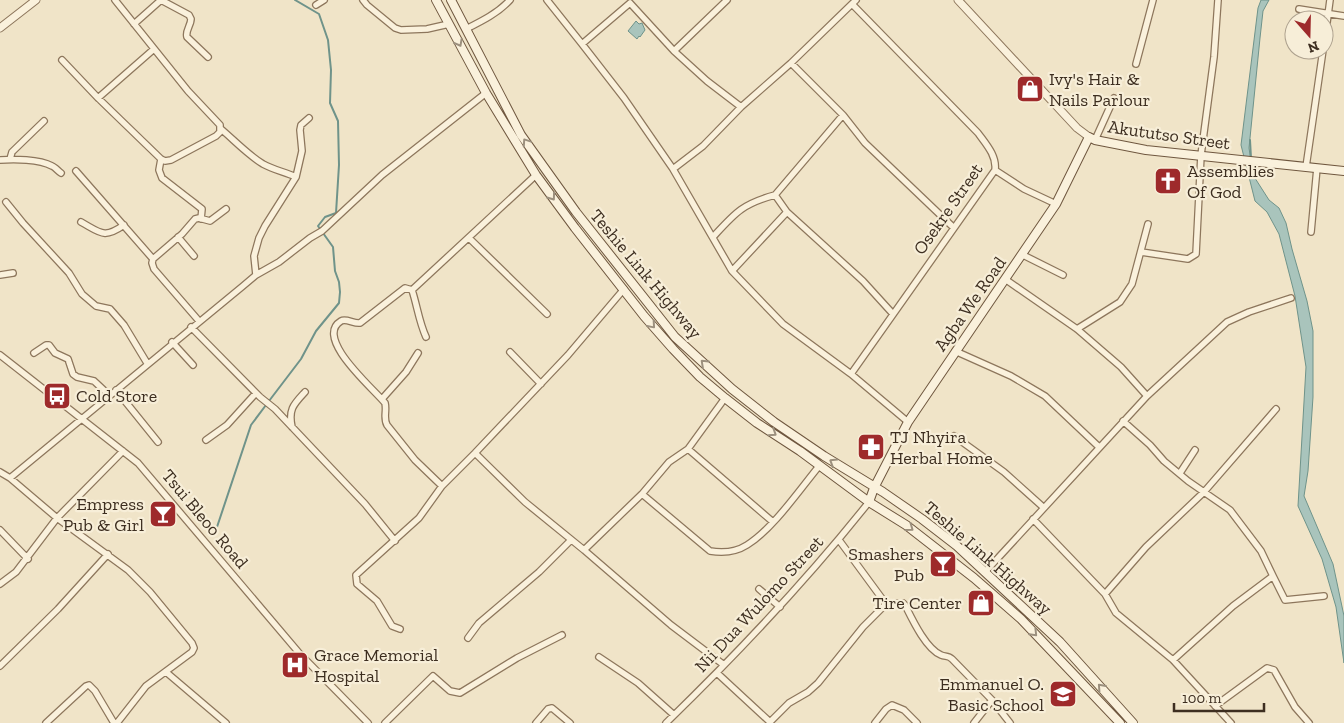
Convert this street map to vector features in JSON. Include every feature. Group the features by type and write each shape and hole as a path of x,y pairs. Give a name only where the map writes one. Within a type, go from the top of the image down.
{"main road":[{"name":"Teshie Link Highway","path":"436,0 486,93 536,175 575,228 673,349 700,377 757,423 820,465 869,502 906,525 990,590 1120,723"},
{"name":"Teshie Link Highway","path":"451,0 521,135 576,212 675,337 732,389 774,422 922,518 986,571 1060,642 1133,723"},
{"name":"Akututso Street","path":"1092,138 1146,150 1344,171"},
{"name":"Agba We Road","path":"869,502 874,488 908,422 1004,279 1023,255 1056,204 1092,138"}],"street":[{"path":"0,28 36,0"},
{"path":"115,0 188,91 220,125 221,129 262,163 277,171 283,171 296,177"},
{"path":"134,24 161,0 189,15 191,23 186,35 208,57"},
{"path":"316,5 324,0"},
{"path":"364,0 367,5 395,28 401,30 427,29 449,24"},
{"path":"466,29 484,20 510,0"},
{"path":"547,0 624,98 673,169 732,271 783,324 851,374 908,422"},
{"path":"553,6 558,0"},
{"path":"674,51 727,0"},
{"name":"Akututso Street","path":"958,0 1078,128 1092,138"},
{"path":"1136,64 1153,0"},
{"path":"1141,252 1188,259 1196,254 1201,155 1214,57 1218,0"},
{"path":"582,44 632,2 674,51 707,82 741,107"},
{"path":"673,169 703,146 741,107 791,63 854,2"},
{"name":"Osekre Street","path":"851,374 995,170 991,153 978,133 854,2"},
{"path":"1299,9 1305,10"},
{"path":"98,98 154,49"},
{"path":"62,60 98,98 165,161 171,160 216,136 221,129"},
{"path":"1306,167 1322,60"},
{"path":"791,63 843,116 865,143 954,228"},
{"path":"10,478 199,320 256,275 279,262 322,231 382,175 486,93"},
{"path":"1092,138 1114,98"},
{"path":"713,237 745,205 775,195 843,116"},
{"path":"256,275 254,256 259,238 296,177 302,151 301,125 309,118"},
{"path":"10,159 12,152 44,121"},
{"path":"0,160 10,159 43,163 52,166 61,173"},
{"path":"161,159 159,170 162,178 202,209 201,219"},
{"path":"1311,232 1317,168"},
{"path":"995,170 1024,189 1056,204"},
{"path":"76,171 153,259 154,269 199,320"},
{"path":"412,290 536,175"},
{"path":"775,195 787,212 863,281 893,314"},
{"path":"6,202 62,264 85,298 96,306 110,309 124,325 147,364"},
{"path":"153,259 195,219 210,221 226,210"},
{"path":"732,271 787,212"},
{"path":"81,222 108,234 124,225"},
{"path":"1078,329 1120,302 1132,284 1148,224"},
{"path":"178,237 194,256"},
{"path":"470,238 547,314"},
{"path":"1023,255 1063,275"},
{"path":"0,275 13,273"},
{"path":"1004,279 1078,329 1120,367 1147,396"},
{"path":"412,290 405,288 397,292 360,323 344,320 340,322 333,334 348,365 382,399 386,408 384,418 387,425 415,460 442,486"},
{"path":"400,629 392,626 380,605 357,584 356,575 395,541 425,511 442,486 475,454 568,355 624,289"},
{"path":"412,290 426,337"},
{"path":"986,571 1147,396 1227,322 1249,312 1291,298"},
{"path":"191,327 258,395 275,409 366,504 395,541"},
{"path":"172,342 193,366"},
{"path":"34,353 49,345 55,353 68,359 73,374 77,377 94,381 109,396"},
{"path":"955,351 1010,376 1045,396 1099,447"},
{"path":"510,352 541,384"},
{"path":"382,399 406,372 418,353"},
{"name":"Tsui Bleoo Road","path":"0,354 138,463 300,654 368,723"},
{"path":"116,390 158,442"},
{"path":"292,428 291,411 294,404 305,392"},
{"path":"206,440 227,425 258,395"},
{"path":"584,550 642,494 669,462 688,449 725,398"},
{"path":"1105,594 1146,547 1204,492 1276,409"},
{"path":"1123,421 1150,445 1164,461 1230,510 1261,551 1286,600 1324,596"},
{"path":"954,436 1004,472 1043,507"},
{"path":"688,449 774,522"},
{"path":"1180,474 1195,450"},
{"path":"0,584 16,572 58,518 123,451"},
{"path":"475,454 525,502 671,625 724,665"},
{"path":"642,494 710,551 733,551 747,545 774,522 820,465"},
{"path":"0,472 128,570 150,592 192,643 194,648 192,652 146,686 115,723 95,691 89,685 46,723"},
{"name":"Nii Dua Wulomo Street","path":"666,723 780,607 839,540 869,502"},
{"path":"1033,519 1105,594 1116,612 1172,660 1228,722"},
{"path":"0,530 28,559"},
{"path":"468,638 479,623 539,572 571,540"},
{"path":"839,540 886,604"},
{"path":"0,666 58,609 108,554"},
{"path":"1172,660 1233,606 1273,576"},
{"path":"759,589 780,607"},
{"path":"717,673 769,723 788,702 808,692 818,683 860,631 886,604 903,603 918,630 930,645 939,654 952,658 992,700 1010,723"},
{"path":"388,722 433,676 450,691 460,693 517,658 562,635"},
{"path":"599,657 638,683 674,715"},
{"path":"1215,706 1267,668 1271,668 1274,670 1295,707 1309,723"},
{"path":"166,672 226,723"},
{"path":"974,723 992,700"},
{"path":"875,723 886,709 892,705 904,710 917,723"},
{"path":"536,723 548,709 552,708 570,723"}],"water":[{"path":"1261,0 1269,0 1263,11 1249,148 1253,175 1269,200 1279,208 1286,223 1313,331 1313,397 1308,471 1304,496 1333,564 1344,616 1344,663 1336,607 1322,559 1298,506 1306,367 1295,296 1279,234 1267,212 1255,201 1241,145 1258,8"},
{"path":"636,21 639,24 642,23 645,30 637,39 628,31"}],"waterway":[{"path":"269,401 301,359 316,331 339,303 340,292 335,271 333,247 318,226 325,217 336,213 339,165 338,121 330,103 331,70 328,40 319,14 295,0"},
{"path":"1250,140 1251,158"},
{"path":"217,527 251,425 266,405"}],"place":[{"name":"Ivy's Hair & Nails Parlour","path":"1030,89"},
{"name":"Assemblies Of God","path":"1168,181"},
{"name":"Cold Store","path":"57,396"},
{"name":"TJ Nhyira Herbal Home","path":"871,447"},
{"name":"Empress Pub & Girl","path":"163,514"},
{"name":"Smashers Pub","path":"943,564"},
{"name":"Tire Center","path":"981,603"},
{"name":"Grace Memorial Hospital","path":"295,665"},
{"name":"Emmanuel O. Basic School","path":"1063,694"}]}
